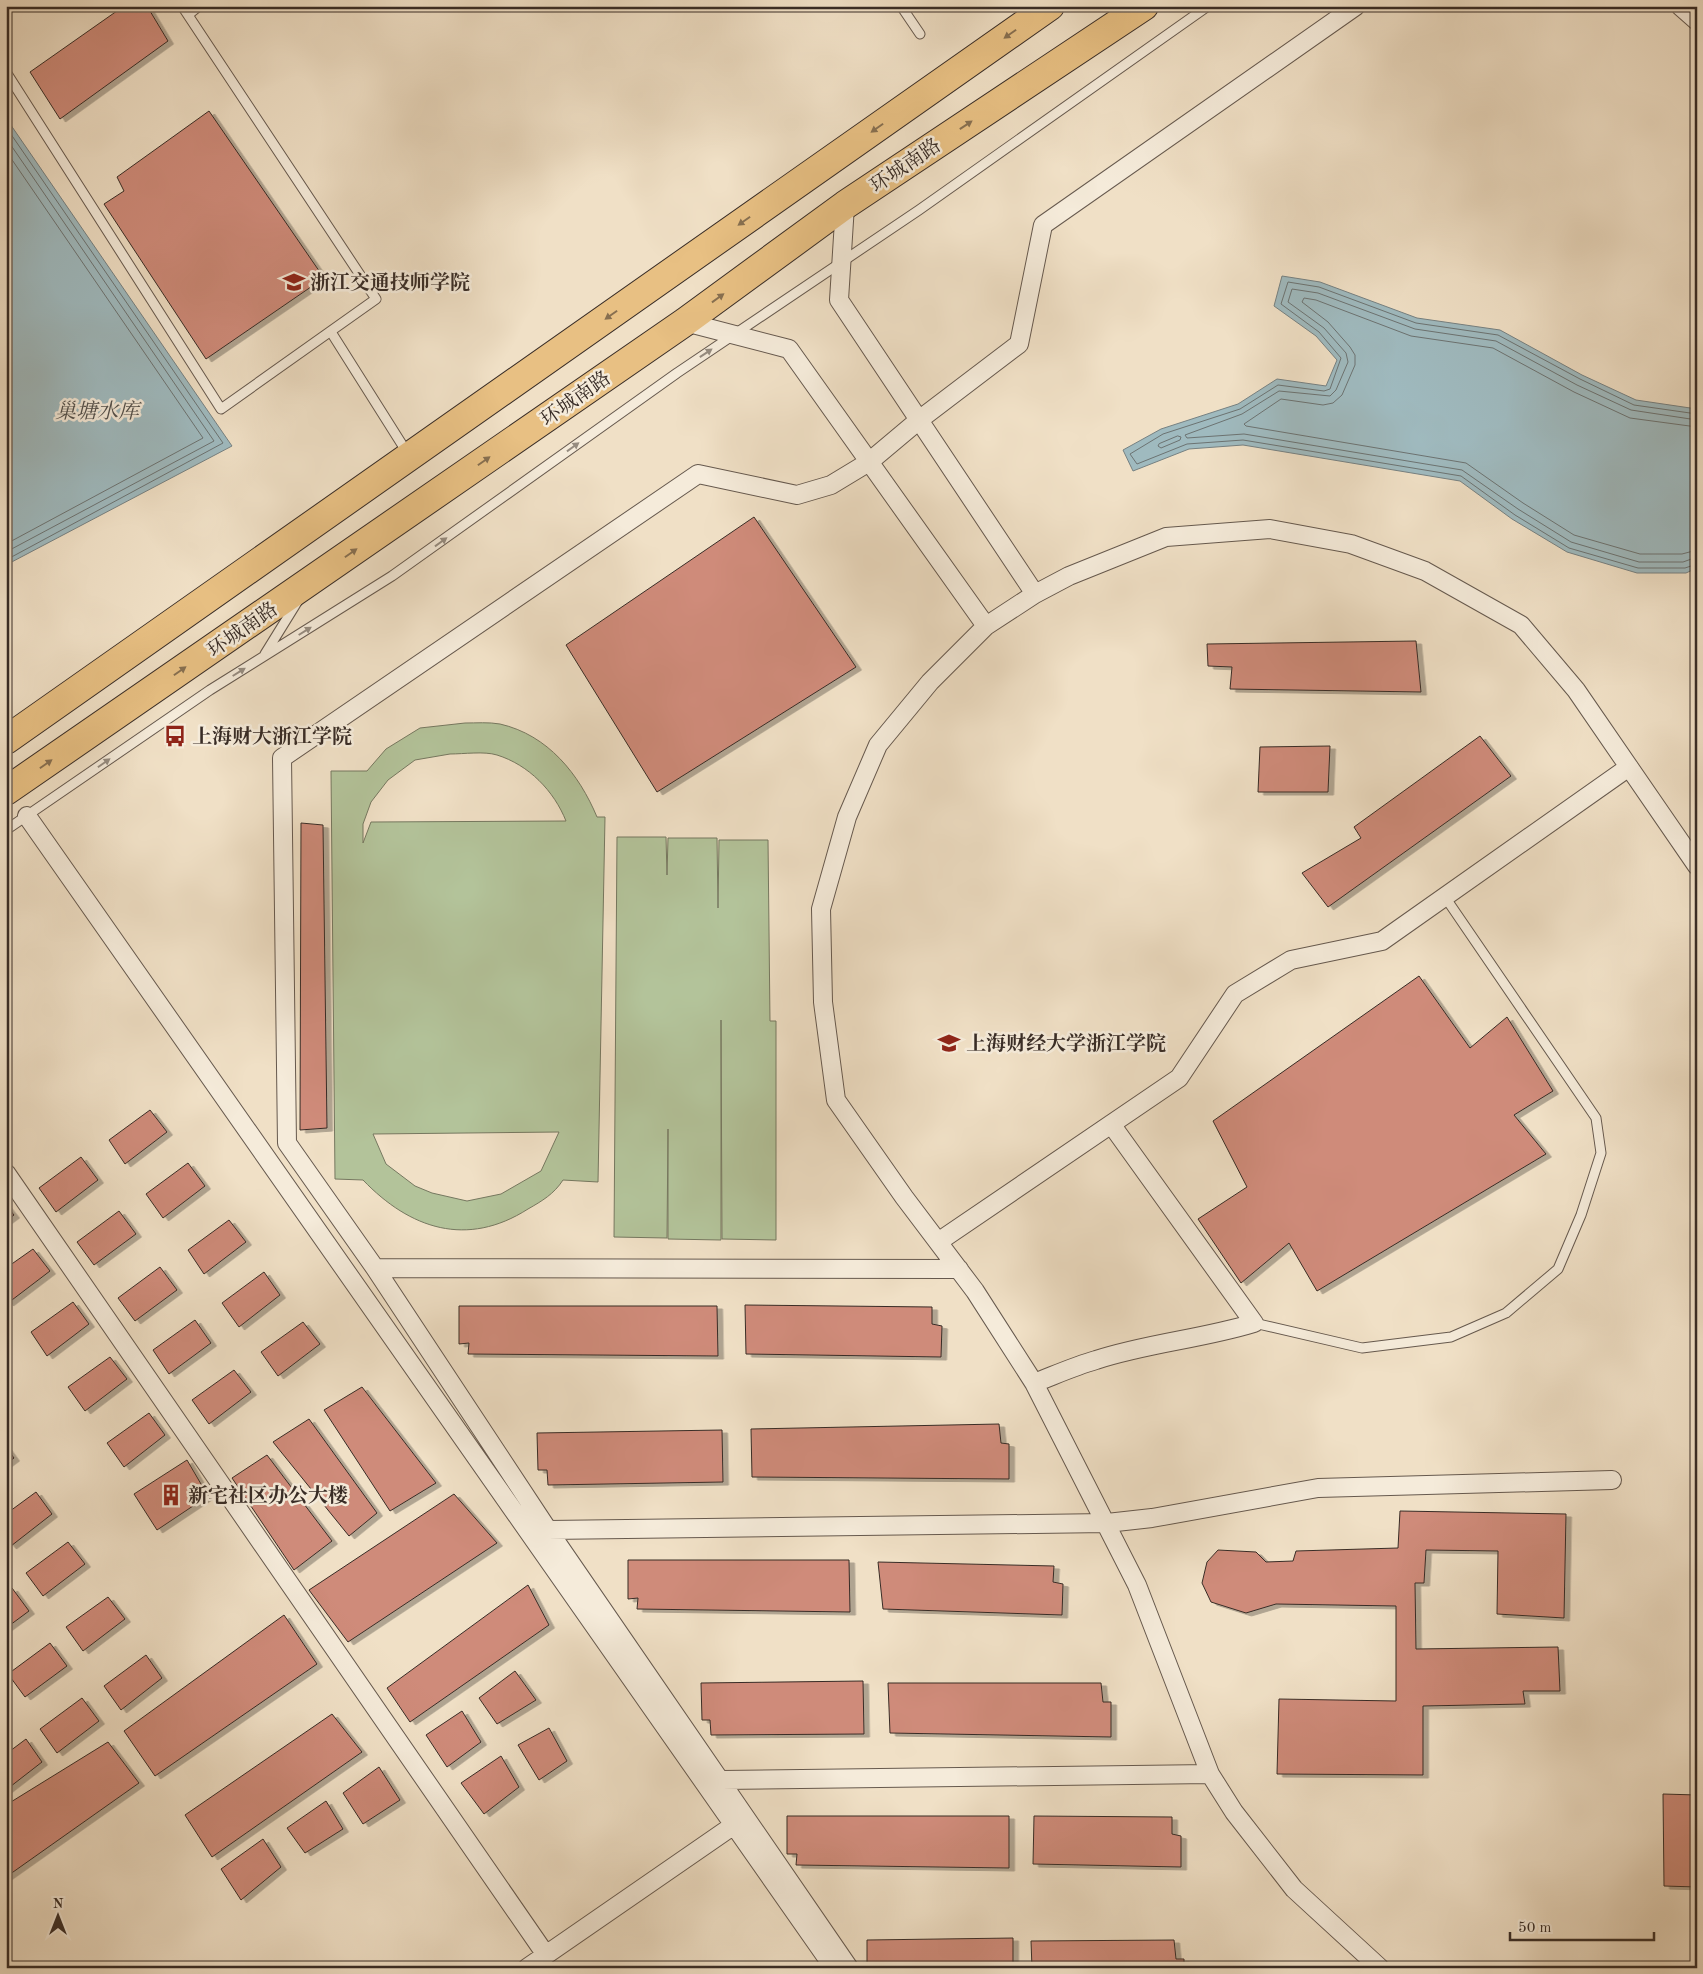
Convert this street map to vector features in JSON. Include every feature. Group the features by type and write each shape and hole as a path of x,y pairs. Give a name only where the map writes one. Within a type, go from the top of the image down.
{"main road":[{"path":"6,740 1050,6"},
{"name":"环城南路","path":"6,791 685,322 845,205 1144,6"}],"street":[{"path":"849,1968 722,1780 548,1530 375,1268 288,1143 282,758 698,474 797,495 831,485 869,462 919,420 1019,344 1043,225 1356,6"},
{"path":"1680,6 1697,21"},
{"path":"845,205 839,300 1035,594"},
{"path":"685,322 789,348 986,626"},
{"path":"1380,1968 1294,1889 1234,1812 1210,1774 1137,1585 1107,1522 1076,1468 1034,1383 959,1269 836,1100 823,1002 821,909 847,818 878,745 930,682 986,626 1035,594 1069,576 1166,537 1270,529 1351,544 1424,571 1521,625 1576,690 1697,866"},
{"path":"938,1242 1178,1078 1235,994 1291,960 1382,941 1629,768"},
{"path":"27,816 834,1968"},
{"path":"1034,1383 1096,1359 1181,1339 1224,1333 1254,1323 1111,1124"},
{"path":"6,1173 546,1955"},
{"path":"375,1268 959,1269"},
{"path":"548,1530 1107,1522 1152,1518 1318,1488 1612,1480"},
{"path":"722,1780 1210,1774"},
{"path":"527,1968 734,1825"}],"lane":[{"path":"6,72 221,409 376,300 182,6"},
{"path":"188,15 199,6"},
{"path":"900,6 920,34"},
{"path":"6,830 210,690 392,576 677,373 842,262 1208,6"},
{"path":"331,332 410,456"},
{"path":"264,657 310,581"},
{"path":"1254,1323 1362,1348 1451,1337 1506,1313 1558,1269 1581,1215 1601,1153 1596,1118 1445,897"}],"green space":[{"path":"465,723 487,723 500,724 517,729 533,737 560,759 581,786 597,817 605,817 598,1182 563,1180 552,1193 533,1206 505,1221 483,1228 461,1230 440,1228 400,1211 363,1180 335,1179 331,771 367,771 386,749 420,728","holes":["450,754 492,754 509,759 520,765 539,780 555,799 566,821 371,822 363,843 363,824 371,802 388,780 415,760","559,1132 541,1171 501,1194 467,1201 432,1193 415,1186 386,1164 373,1134"]},
{"path":"617,837 666,837 667,875 668,838 717,838 718,908 719,840 768,840 770,1021 776,1021 776,1240 722,1239 721,1020 721,1240 668,1239 668,1129 667,1238 614,1237"}],"water":[{"name":"巢塘水库","path":"6,118 232,446 6,565"},
{"path":"1282,276 1320,282 1417,318 1500,330 1582,375 1636,400 1697,409 1697,568 1686,573 1637,573 1567,552 1512,519 1460,481 1243,445 1189,449 1133,471 1123,450 1161,429 1238,404 1277,379 1326,386 1337,360 1316,336 1274,306"}],"building":[{"path":"124,6 147,6 168,41 60,119 30,72"},
{"path":"209,111 324,278 206,359 104,204 124,191 117,177"},
{"path":"754,517 856,667 657,792 566,645"},
{"path":"1416,641 1421,692 1230,689 1232,667 1208,666 1207,644"},
{"path":"1480,736 1511,776 1328,907 1302,873 1361,838 1354,827"},
{"path":"1330,746 1328,792 1258,792 1260,747"},
{"path":"301,823 323,825 327,1128 300,1130"},
{"path":"1419,976 1470,1048 1507,1017 1553,1091 1514,1115 1546,1154 1317,1291 1289,1243 1241,1283 1198,1219 1247,1187 1213,1121"},
{"path":"150,1110 167,1132 125,1164 109,1140"},
{"path":"81,1157 98,1180 56,1212 39,1188"},
{"path":"188,1163 205,1186 163,1218 146,1194"},
{"path":"6,1205 14,1215 6,1221"},
{"path":"119,1211 136,1234 94,1265 77,1242"},
{"path":"229,1220 246,1242 204,1274 188,1250"},
{"path":"33,1249 50,1271 8,1303 6,1300 6,1268"},
{"path":"160,1267 177,1290 135,1321 118,1298"},
{"path":"264,1272 280,1295 239,1327 222,1303"},
{"path":"73,1302 89,1324 47,1356 31,1332"},
{"path":"745,1305 932,1307 932,1324 942,1326 941,1357 746,1354"},
{"path":"459,1306 717,1306 718,1356 468,1354 469,1343 459,1344"},
{"path":"195,1320 211,1343 169,1374 153,1350"},
{"path":"303,1322 320,1344 278,1376 261,1352"},
{"path":"110,1357 127,1379 85,1411 68,1387"},
{"path":"234,1370 251,1392 209,1424 192,1400"},
{"path":"362,1387 436,1483 390,1511 324,1410"},
{"path":"149,1413 165,1435 124,1467 107,1443"},
{"path":"309,1419 377,1513 349,1536 273,1442"},
{"path":"999,1424 1001,1443 1009,1444 1009,1479 752,1477 751,1429"},
{"path":"722,1430 723,1482 548,1485 547,1470 538,1470 537,1433"},
{"path":"6,1447 14,1458 6,1464"},
{"path":"267,1455 332,1541 294,1570 232,1478"},
{"name":"新宅社区办公大楼","path":"187,1460 208,1496 157,1530 134,1494"},
{"path":"36,1492 52,1514 11,1546 6,1540 6,1514"},
{"path":"454,1494 497,1543 348,1642 309,1590"},
{"path":"1400,1511 1566,1514 1564,1618 1497,1614 1498,1551 1426,1550 1424,1583 1415,1583 1416,1649 1558,1647 1560,1691 1523,1691 1525,1704 1423,1706 1423,1775 1277,1774 1279,1699 1396,1701 1396,1606 1276,1604 1246,1613 1211,1602 1202,1583 1207,1562 1218,1550 1256,1552 1266,1562 1293,1561 1296,1551 1398,1548"},
{"path":"68,1542 85,1564 43,1596 26,1573"},
{"path":"628,1560 849,1560 850,1612 637,1609 638,1598 628,1599"},
{"path":"878,1562 1054,1566 1053,1582 1063,1584 1062,1615 883,1609"},
{"path":"528,1585 549,1625 410,1722 387,1688"},
{"path":"12,1588 29,1611 6,1628 6,1592"},
{"path":"108,1597 125,1619 83,1651 66,1627"},
{"path":"284,1615 317,1664 155,1776 124,1731"},
{"path":"50,1643 67,1666 25,1697 8,1674"},
{"path":"146,1655 162,1678 121,1710 104,1686"},
{"path":"515,1671 536,1700 497,1724 479,1698"},
{"path":"863,1681 864,1734 711,1735 710,1720 702,1720 701,1683"},
{"path":"888,1683 1101,1683 1103,1702 1111,1702 1111,1737 890,1733"},
{"path":"82,1698 99,1721 57,1753 40,1729"},
{"path":"462,1711 481,1742 447,1767 426,1735"},
{"path":"332,1714 362,1752 212,1857 185,1815"},
{"path":"549,1728 567,1761 539,1780 518,1745"},
{"path":"26,1739 42,1762 6,1790 6,1754"},
{"path":"108,1742 139,1783 6,1877 6,1805"},
{"path":"501,1756 519,1787 484,1814 461,1783"},
{"path":"379,1767 400,1800 363,1824 343,1793"},
{"path":"1663,1794 1697,1795 1697,1887 1664,1886"},
{"path":"326,1801 343,1829 305,1853 287,1828"},
{"path":"787,1816 1009,1816 1009,1868 796,1865 797,1854 787,1854"},
{"path":"1034,1816 1172,1817 1172,1834 1181,1836 1181,1867 1033,1864"},
{"path":"263,1839 281,1867 241,1900 221,1869"},
{"path":"1013,1938 1013,1968 867,1968 867,1940"},
{"path":"1174,1940 1176,1959 1184,1959 1184,1968 1032,1968 1031,1941"}],"place":[{"name":"浙江交通技师学院","path":"294,282"},
{"name":"上海财大浙江学院","path":"175,736"},
{"name":"上海财经大学浙江学院","path":"949,1043"},
{"name":"新宅社区办公大楼","path":"171,1495"}]}
